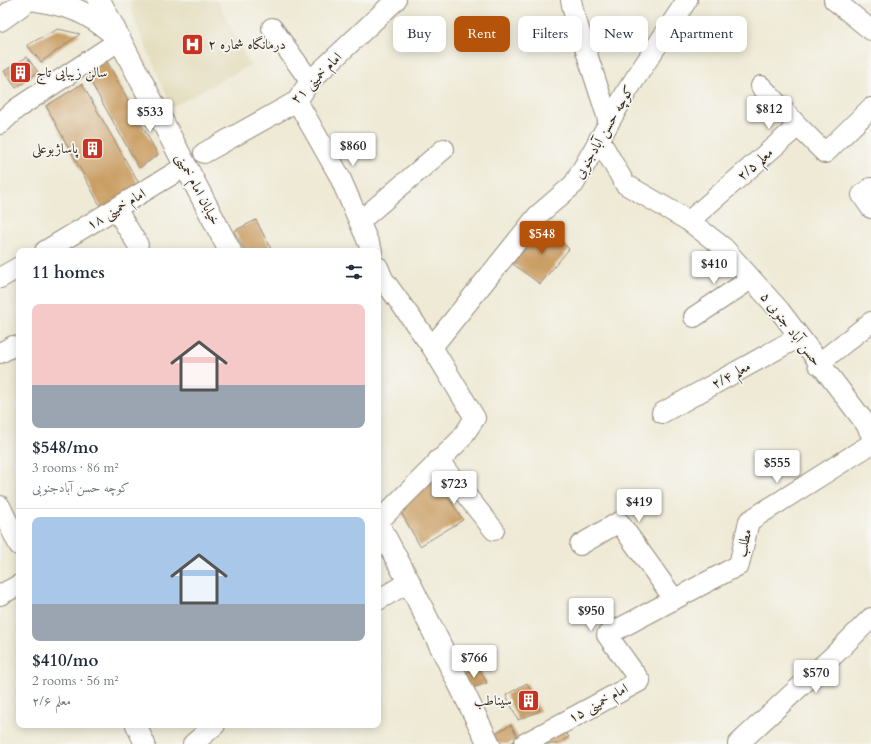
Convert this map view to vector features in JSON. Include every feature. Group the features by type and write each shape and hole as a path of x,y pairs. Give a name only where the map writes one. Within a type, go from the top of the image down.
{"main road":[{"path":"36,0 78,9 95,19 120,40"},
{"name":"خیابان امام خمینی","path":"99,0 228,248"},
{"path":"114,0 120,40"},
{"path":"381,529 489,744"}],"street":[{"name":"امام خمینی ۲۱","path":"204,153 297,101 310,81 396,0"},
{"path":"571,0 574,14 609,122"},
{"name":"کوچه حسن آبادجنوبی","path":"432,347 538,215 574,184 627,91 687,0"},
{"path":"834,0 871,30"},
{"path":"272,28 310,81"},
{"path":"0,124 16,109 120,40"},
{"path":"761,86 798,126 825,152 871,108"},
{"path":"297,101 339,175 371,248"},
{"name":"معلم ۲/۵","path":"689,221 798,126"},
{"name":"حسن آباد جنوبی ۵","path":"599,139 625,184 689,221 724,248 780,311 818,364 869,426"},
{"path":"360,221 444,149"},
{"name":"امام خمینی ۱۸","path":"51,248 186,166"},
{"path":"871,188 862,195 871,208"},
{"path":"116,209 138,245"},
{"path":"0,278 16,269"},
{"path":"381,277 432,347 475,418 461,439 438,460 381,520"},
{"path":"694,318 752,279"},
{"path":"818,364 871,322"},
{"name":"معلم ۲/۴","path":"662,413 799,337"},
{"name":"مطلب","path":"739,565 749,521 871,444"},
{"path":"438,460 494,530"},
{"path":"580,545 619,522 674,598"},
{"name":"امام خمینی ۱۵","path":"524,744 640,681 607,634 739,565"},
{"path":"381,598 409,582"},
{"path":"0,596 16,587"},
{"path":"738,744 834,655 871,618"},
{"path":"138,728 146,744"},
{"path":"193,744 212,728"}],"shaded area":[{"name":"درمانگاه شماره ۲","path":"130,0 217,0 250,65 172,107 135,22"}],"building":[{"path":"58,29 80,34 41,62 27,45"},
{"path":"104,56 158,155 139,168 83,68"},
{"name":"سالن زیبایی تاج","path":"27,57 38,72 16,88 4,71"},
{"name":"پاساژبوعلی","path":"82,84 142,189 103,211 46,106"},
{"path":"256,220 270,248 243,248 234,231"},
{"path":"545,225 569,249 540,284 513,264"},
{"path":"431,471 463,520 420,546 398,507"},
{"path":"479,668 487,683 469,689 460,675"},
{"path":"527,683 540,711 518,720 506,695"},
{"path":"511,725 519,739 508,744 496,744 491,735"},
{"path":"562,727 569,737 557,744 530,744"}],"place":[{"name":"درمانگاه شماره ۲","path":"192,44"},
{"name":"سالن زیبایی تاج","path":"21,72"},
{"name":"پاساژبوعلی","path":"93,148"},
{"name":"سیناطب","path":"528,700"}]}
